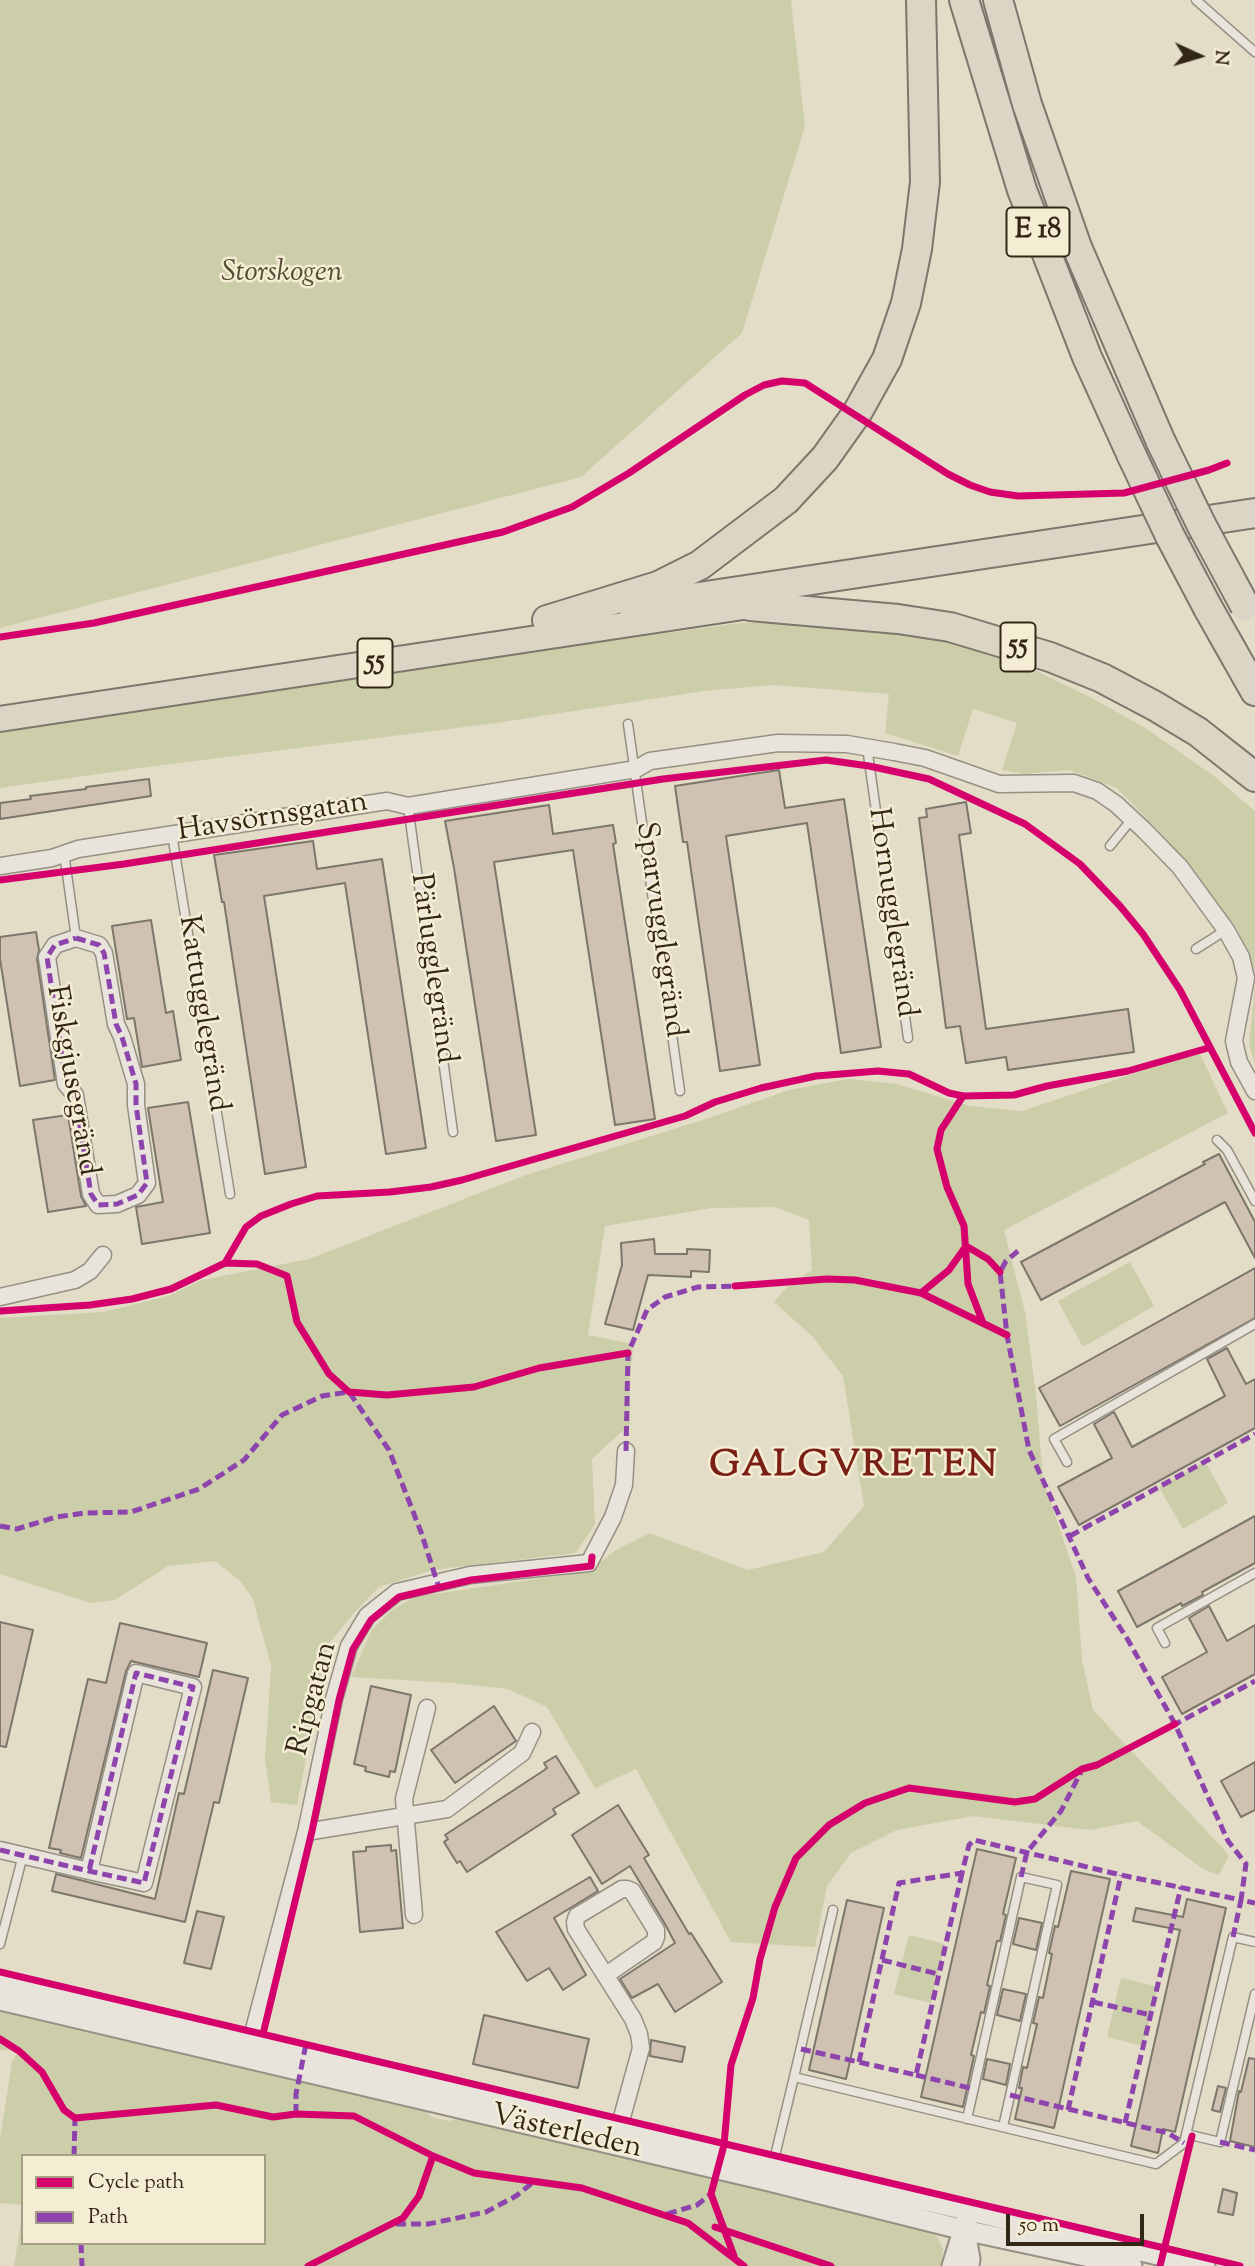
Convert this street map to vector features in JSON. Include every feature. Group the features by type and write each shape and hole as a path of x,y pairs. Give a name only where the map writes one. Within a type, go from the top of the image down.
{"highway":[{"path":"547,620 658,586 700,565 786,500 825,458 857,413 887,359 906,303 917,250 925,182 921,0"},
{"name":"E 18","path":"964,0 1022,190 1087,357 1132,456 1208,608 1255,691"},
{"name":"E 18","path":"998,0 1027,104 1077,247 1161,442 1250,615"},
{"name":"55","path":"547,620 1255,513"},
{"path":"750,606 1255,530"},
{"name":"55","path":"750,606 898,619 950,627 1050,657 1102,678 1155,706 1198,732 1255,777"}],"main road":[{"name":"55","path":"0,719 750,606"},
{"name":"55","path":"0,704 547,620"}],"street":[{"name":"Havsörnsgatan","path":"0,866 52,858 78,849 172,834 387,801 408,806 636,769 650,761 778,743 814,742 867,747 925,758 999,784 1074,783 1097,791 1132,819 1180,867 1226,930 1241,957 1246,978 1234,1041 1239,1062 1255,1091"},
{"name":"Fiskgjusegränd","path":"76,938 99,945 104,953 116,1024 135,1084 147,1184 138,1195 117,1204 98,1205 91,1195 75,1095 66,1084 47,957 55,946 76,938"},
{"path":"0,1297 75,1280 90,1271 103,1255"},
{"name":"Ripgatan","path":"249,2049 306,1832 334,1699 349,1646 367,1616 397,1592 470,1575 589,1563 613,1517 624,1485 626,1451"},
{"path":"0,1850 89,1871 144,1883 193,1687 135,1673 89,1871"},
{"path":"414,1915 404,1799 427,1708"},
{"path":"306,1832 407,1814 447,1810 522,1753 532,1732"},
{"path":"606,1975 654,1942 656,1937 656,1930 632,1891 627,1889 622,1889 577,1916 575,1922 576,1929 633,2019 641,2048 617,2136"},
{"name":"Västerleden","path":"0,1983 249,2049 771,2173 969,2210 1205,2266"},
{"name":"Västerleden","path":"0,2000 249,2049"},
{"name":"Västerleden","path":"771,2173 964,2230 1132,2266"},
{"path":"952,2266 969,2210"},
{"path":"964,2230 969,2266"}],"lane":[{"path":"1196,0 1255,52"},
{"name":"Sparvugglegränd","path":"628,724 680,1091"},
{"name":"Hornugglegränd","path":"867,747 908,1038"},
{"name":"Pärlugglegränd","path":"408,806 453,1132"},
{"path":"1110,846 1132,819"},
{"name":"Kattugglegränd","path":"172,834 230,1194"},
{"path":"64,853 76,938"},
{"path":"1196,949 1226,930"},
{"path":"1217,1140 1227,1150 1255,1201"},
{"path":"1067,1462 1054,1439 1255,1324"},
{"path":"1165,1643 1157,1628 1255,1573"},
{"path":"0,1944 23,1855"},
{"path":"967,2119 1021,1877 1057,1885 1003,2127"},
{"path":"771,2173 832,1910"},
{"path":"794,2077 1156,2164 1184,2143 1233,1937 1255,1942"},
{"path":"1186,2134 1220,2142 1255,1994"}],"green space":[{"name":"Storskogen","path":"0,0 791,0 805,126 742,333 581,477 0,628"},
{"path":"741,623 839,623 932,636 1005,656 1086,695 1144,727 1214,776 1255,811 1255,971 1237,929 1168,841 1117,788 1069,770 1025,774 1002,770 1017,723 973,709 958,756 885,733 889,694 773,685 704,691 496,723 0,788 0,729 407,668"},
{"path":"1255,986 1255,1066 1249,1044"},
{"path":"1199,1052 1228,1113 1004,1230 1025,1312 1036,1394 1043,1480 1076,1577 1082,1660 1093,1710 1229,1855 1219,1875 1203,1869 1137,1821 1090,1830 973,1816 897,1830 851,1853 827,1886 815,1947 731,1942 636,1769 595,1788 547,1707 508,1689 351,1677 371,1631 393,1609 415,1597 589,1571 616,1550 650,1533 748,1570 824,1552 864,1506 843,1376 812,1336 774,1302 787,1287 812,1270 809,1220 774,1207 712,1208 605,1226 588,1335 628,1343 633,1350 630,1424 592,1459 595,1524 576,1553 432,1570 379,1587 328,1645 297,1805 271,1802 265,1760 271,1666 253,1599 239,1580 215,1561 168,1566 115,1600 91,1603 0,1574 0,1318 103,1312 168,1296 202,1280 309,1259 526,1175 789,1090 848,1079 897,1084 970,1106 1022,1111"},
{"path":"1130,1262 1154,1306 1083,1347 1058,1301"},
{"path":"1205,1461 1228,1503 1183,1529 1159,1487"},
{"path":"909,1935 945,1944 931,2003 894,1994"},
{"path":"1121,1978 1158,1987 1143,2046 1107,2037"},
{"path":"0,2006 423,2107 431,2117 449,2121 468,2116 926,2226 936,2235 943,2249 941,2266 14,2266 21,2222 21,2245 266,2245 266,2154 21,2154 21,2205 0,2203 0,2140 12,2061 19,2051 0,2050"}],"building":[{"path":"779,770 785,808 844,799 881,1047 841,1053 807,823 726,836 760,1065 720,1071 687,842 683,842 675,786"},
{"path":"149,779 151,796 0,819 0,803 31,799 30,796"},
{"path":"966,802 971,833 959,835 986,1029 1128,1009 1134,1052 1008,1070 1006,1057 966,1063 960,1026 946,1028 919,818 927,817 926,809"},
{"path":"549,805 553,834 613,825 616,843 613,844 655,1119 615,1125 573,850 494,862 536,1135 496,1141 445,821"},
{"path":"313,841 317,869 382,859 426,1148 386,1154 345,883 264,896 306,1167 265,1174 224,902 214,855"},
{"path":"151,920 166,1013 173,1011 181,1060 142,1067 134,1018 127,1019 112,926"},
{"path":"36,932 39,950 37,959 55,1080 20,1086 0,959 0,937"},
{"path":"188,1102 210,1233 142,1244 136,1207 163,1202 148,1108"},
{"path":"68,1115 81,1196 86,1206 48,1212 33,1120"},
{"path":"1219,1154 1255,1222 1255,1258 1225,1202 1041,1300 1021,1262"},
{"path":"654,1239 655,1254 687,1254 687,1249 710,1250 709,1272 691,1271 691,1277 648,1275 633,1330 605,1324 622,1265 621,1243"},
{"path":"1255,1268 1255,1318 1060,1426 1039,1388"},
{"path":"1227,1348 1246,1384 1255,1379 1255,1428 1079,1525 1058,1487 1112,1458 1094,1424 1114,1412 1132,1447 1225,1396 1207,1359"},
{"path":"1255,1516 1255,1563 1202,1592 1203,1595 1182,1606 1181,1603 1137,1627 1118,1591"},
{"path":"1209,1606 1227,1641 1255,1625 1255,1674 1182,1714 1162,1677 1207,1652 1189,1618"},
{"path":"0,1622 33,1630 6,1747 0,1746"},
{"path":"120,1623 207,1643 199,1677 131,1661 126,1671 81,1858 49,1848 88,1679 106,1683"},
{"path":"213,1670 248,1678 219,1803 214,1802 185,1922 52,1891 56,1874 155,1899 179,1793 184,1794"},
{"path":"371,1686 411,1695 395,1772 390,1771 389,1777 365,1771 366,1767 354,1764"},
{"path":"494,1706 516,1741 455,1783 431,1750"},
{"path":"556,1756 579,1793 553,1809 556,1814 467,1872 460,1861 457,1863 444,1842 448,1839 445,1835 543,1771 547,1768 544,1763"},
{"path":"1255,1762 1255,1810 1241,1817 1221,1781"},
{"path":"618,1805 649,1855 644,1858 689,1934 691,1933 722,1982 675,2012 658,1984 632,1998 620,1979 675,1943 665,1924 630,1866 602,1884 572,1835"},
{"path":"391,1845 391,1851 396,1850 403,1928 360,1932 353,1852 366,1851 366,1847"},
{"path":"977,1849 1016,1858 1003,1914 1006,1915 987,1985 990,1986 984,2013 981,2012 971,2055 974,2056 963,2107 921,2097"},
{"path":"1071,1871 1110,1879 1054,2128 1015,2119 1022,2088 1019,2088 1023,2067 1027,2068 1037,2024 1033,2023 1039,1997 1043,1998 1052,1954 1049,1953"},
{"path":"590,1877 598,1891 554,1918 586,1975 563,1990 549,1968 527,1981 496,1932"},
{"path":"1187,1899 1226,1908 1175,2132 1163,2129 1158,2153 1131,2146 1180,1930 1133,1921 1136,1908 1183,1917"},
{"path":"847,1900 884,1908 846,2079 809,2070"},
{"path":"197,1911 224,1917 211,1969 184,1963"},
{"path":"1019,1918 1042,1923 1036,1950 1013,1944"},
{"path":"1003,1989 1026,1994 1020,2021 997,2015"},
{"path":"484,2015 589,2039 578,2088 473,2064"},
{"path":"651,2040 685,2047 682,2062 650,2056"},
{"path":"1249,2058 1255,2059 1255,2147 1230,2141 1239,2091 1241,2092"},
{"path":"987,2059 1010,2064 1006,2085 983,2079"},
{"path":"1218,2086 1226,2088 1220,2112 1212,2110"},
{"path":"1223,2189 1237,2193 1233,2215 1218,2212"}],"marked path":[{"path":"76,938 99,945 104,953 116,1024 136,1084 136,1105 147,1183 138,1195 117,1204 98,1205 91,1194 75,1095 66,1084 47,957 55,945 76,938"},
{"path":"1018,1251 1006,1261 1000,1272 1007,1335 1029,1450 1088,1578 1128,1640 1175,1724 1228,1841 1246,1864 1241,1900 1255,1903"},
{"path":"626,1451 628,1353 647,1310 665,1297 698,1287 741,1286"},
{"path":"0,1526 17,1529 56,1517 131,1512 199,1489 244,1460 282,1415 322,1396 349,1392 389,1450 421,1532 439,1588"},
{"path":"1070,1536 1255,1434"},
{"path":"0,1850 89,1871 144,1883 193,1687 136,1673 89,1871"},
{"path":"1172,1726 1255,1681"},
{"path":"1021,1877 1027,1852 1061,1811 1081,1772"},
{"path":"859,2062 899,1883 962,1873 969,1845 974,1840 1241,1900 1233,1937"},
{"path":"801,2049 916,2075 962,1873"},
{"path":"1068,2110 1121,1875"},
{"path":"1125,2123 1181,1887"},
{"path":"882,1960 938,1974"},
{"path":"1093,2002 1151,2015"},
{"path":"296,2114 296,2094 306,2044"},
{"path":"916,2075 974,2089"},
{"path":"1010,2095 1168,2133 1184,2143"},
{"path":"74,2154 75,2118"},
{"path":"1220,2142 1255,2150"},
{"path":"396,2224 428,2224 486,2212 516,2196 536,2180"},
{"path":"667,2214 697,2205 711,2194"},
{"path":"81,2245 82,2266"}],"cycle path":[{"path":"0,637 94,623 503,532 572,507 629,473 745,395 764,385 782,381 805,383 948,474 990,492 1018,496 1124,493 1227,463"},
{"path":"0,880 124,864 663,779 826,760 869,766 929,779 1025,824 1080,864 1143,934 1180,990 1255,1133"},
{"path":"0,1311 90,1305 132,1299 171,1289 225,1263 246,1227 261,1216 291,1204 317,1196 390,1192 462,1180 685,1116 715,1102 761,1088 816,1076 878,1071 909,1074 949,1093 963,1096 1014,1095 1128,1071 1208,1048"},
{"path":"963,1096 941,1130 937,1149 947,1187 964,1226 968,1284 983,1323"},
{"path":"921,1293 949,1270 966,1246 988,1259 1000,1272"},
{"path":"225,1263 257,1264 287,1276 297,1322 329,1374 349,1392 387,1395 474,1387 539,1368 628,1353"},
{"path":"735,1286 827,1279 855,1280 921,1293 1007,1335"},
{"path":"263,2034 312,1831 339,1700 353,1649 371,1620 399,1597 471,1580 591,1566 592,1557"},
{"path":"734,2256 711,2194 724,2145 731,2065 753,1998 760,1959 775,1907 796,1858 829,1825 865,1803 909,1788 1015,1802 1035,1799 1082,1769 1097,1765 1175,1724"},
{"path":"0,1972 1240,2266"},
{"path":"0,2039 19,2051 42,2072 64,2110 75,2118 216,2105 273,2117 296,2114 354,2116 433,2156 474,2173 582,2188 688,2223 744,2266"},
{"path":"1160,2266 1192,2136"},
{"path":"308,2266 403,2218 419,2196 433,2156"},
{"path":"715,2227 831,2266"}],"district":[{"name":"GALGVRETEN","path":"854,1469"}]}
